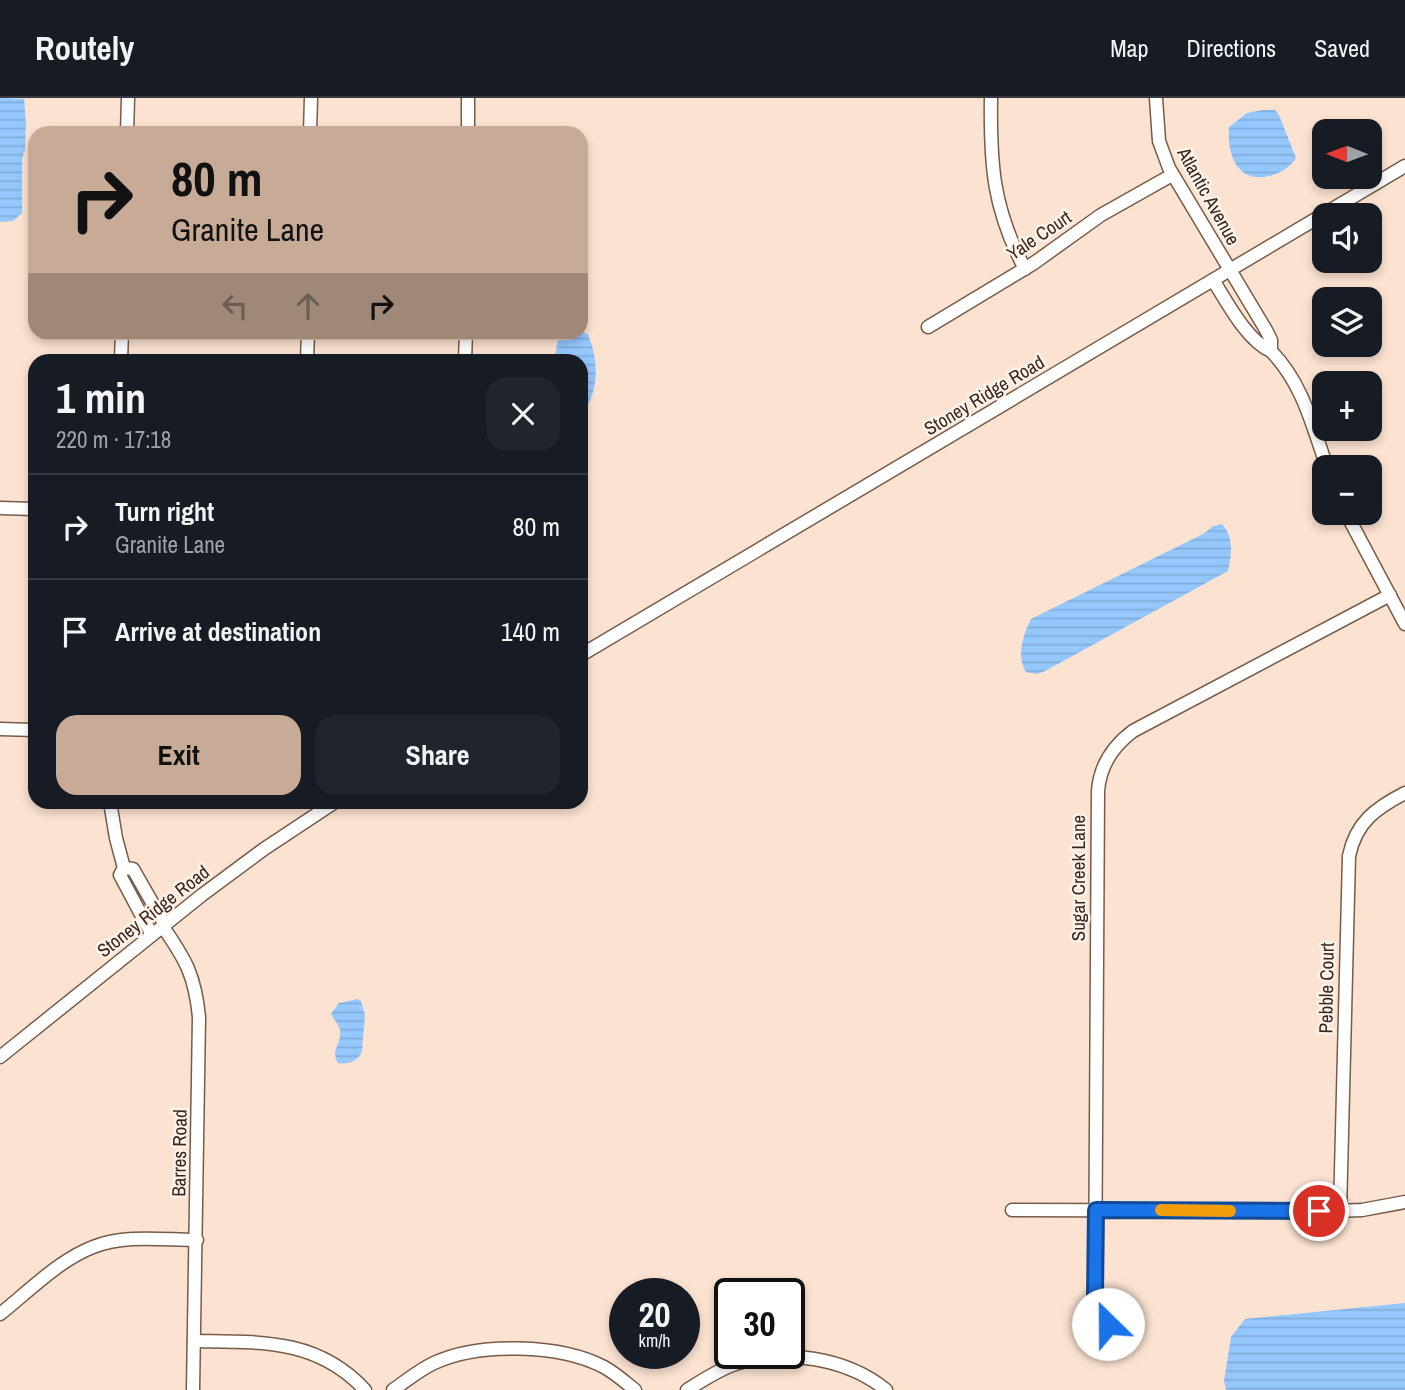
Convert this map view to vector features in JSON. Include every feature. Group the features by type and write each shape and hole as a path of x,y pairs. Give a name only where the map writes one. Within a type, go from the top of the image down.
{"street":[{"path":"127,126 128,98"},
{"path":"310,126 311,98"},
{"path":"468,98 468,126"},
{"path":"991,98 990,156 994,182 1006,228 1025,269"},
{"name":"Atlantic Avenue","path":"1156,98 1159,141 1172,175 1266,330 1271,340 1271,351"},
{"name":"Stoney Ridge Road","path":"588,651 1405,166"},
{"name":"Yale Court","path":"928,327 1025,269 1101,215 1172,175"},
{"path":"1213,280 1258,344 1271,351 1296,384 1308,409 1322,455"},
{"path":"0,508 28,509"},
{"path":"1352,525 1405,624"},
{"name":"Sugar Creek Lane","path":"1108,1324 1095,1295 1098,791 1104,765 1117,745 1140,727 1390,595"},
{"path":"0,729 28,730"},
{"name":"Pebble Court","path":"1340,1211 1349,856 1354,837 1365,820 1377,809 1405,793"},
{"name":"Barres Road","path":"111,809 124,867 120,875 183,955 192,976 199,1017 193,1390"},
{"name":"Stoney Ridge Road","path":"0,1057 264,849 324,809"},
{"path":"1012,1210 1340,1211 1405,1202"},
{"path":"0,1314 61,1266 92,1247 127,1239 197,1240"},
{"path":"194,1341 264,1343 291,1347 331,1362 365,1390"},
{"path":"393,1390 433,1363 463,1353 491,1349 546,1351 576,1356 603,1367 635,1390"},
{"path":"687,1390 734,1364 774,1358 814,1359 833,1363 859,1373 886,1390"}],"water":[{"path":"0,98 24,99 26,122 22,159 22,213 13,221 0,222"},
{"path":"1275,110 1279,115 1296,158 1281,172 1258,177 1241,171 1236,164 1230,147 1229,127 1247,113"},
{"path":"588,334 596,376 588,404 588,354 555,354 558,340 588,340"},
{"path":"1222,524 1229,535 1231,546 1228,571 1045,671 1037,674 1026,672 1021,652 1031,619 1205,533 1213,526"},
{"path":"358,999 365,1015 362,1051 353,1062 338,1063 335,1052 340,1032 331,1014 339,1003"},
{"path":"1405,1303 1405,1390 1226,1390 1224,1381 1231,1337 1245,1319"}],"slow traffic":[{"path":"1161,1210 1230,1211"}],"route":[{"path":"1108,1324 1095,1295 1096,1210 1319,1211"}]}
